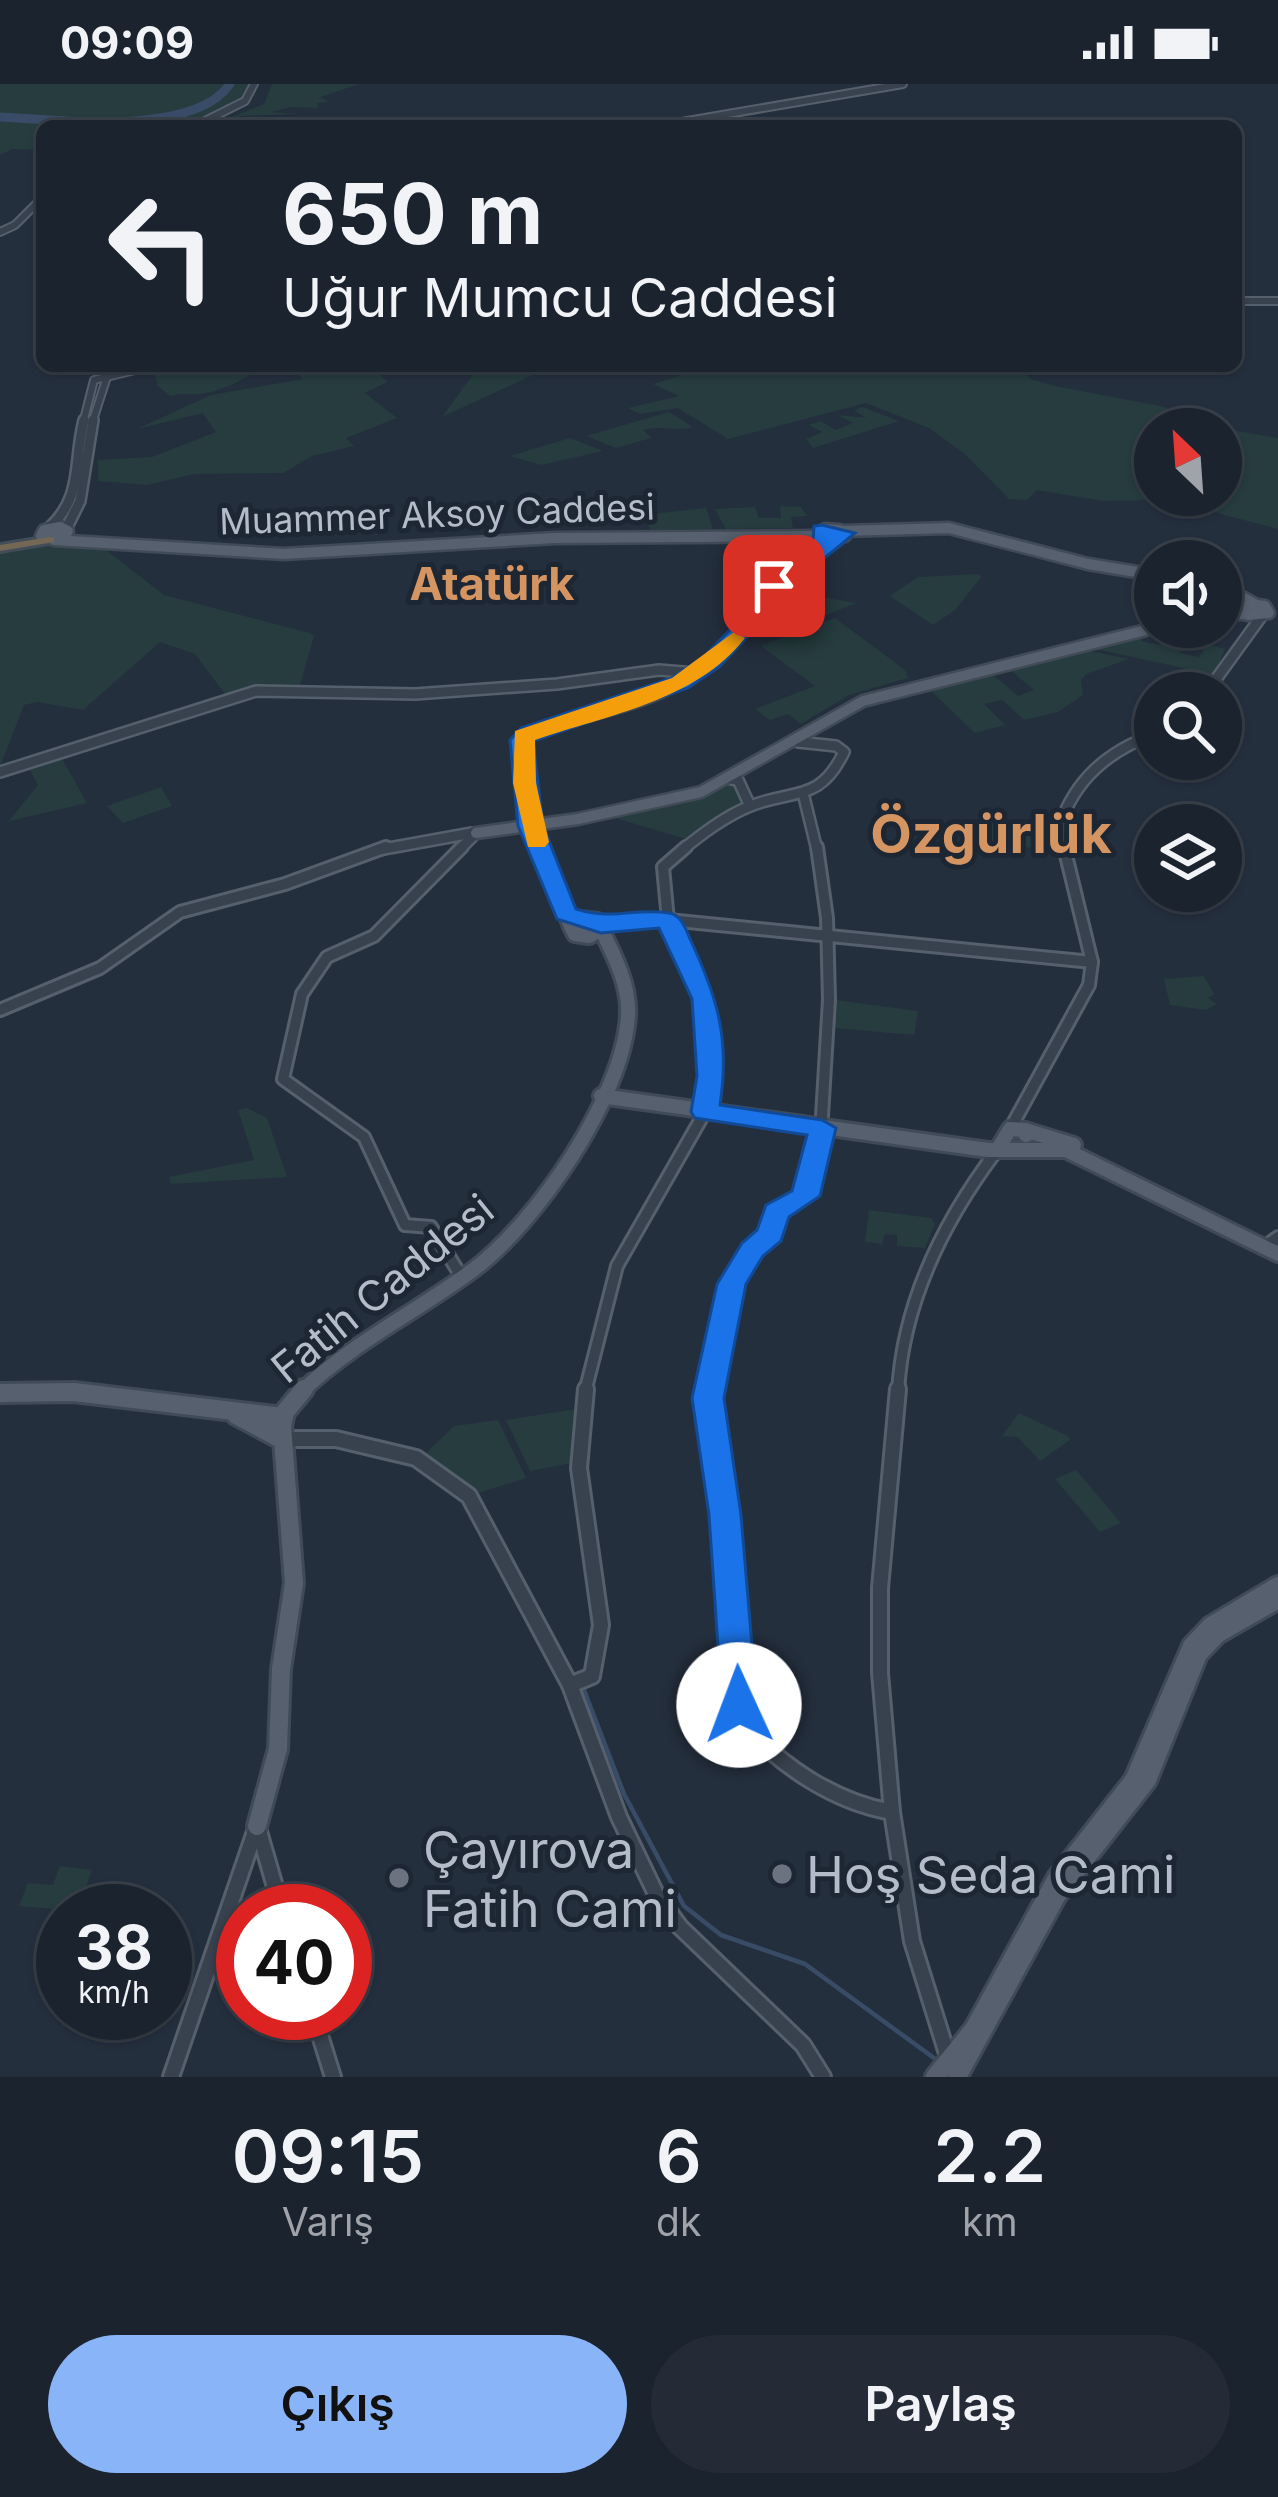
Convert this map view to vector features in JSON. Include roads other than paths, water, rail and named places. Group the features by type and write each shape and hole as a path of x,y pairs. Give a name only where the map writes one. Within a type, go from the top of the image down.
{"highway":[{"path":"0,546 48,535"}],"main road":[{"path":"48,535 67,530 167,544 284,549 567,533 832,536"},
{"name":"Muammer Aksoy Caddesi","path":"48,535 284,554 555,538 911,531 955,533 1078,566 1134,574"},
{"path":"599,930 572,920 524,817 516,734 712,661 832,536"},
{"path":"530,824 698,788 778,747 857,698 1134,630"},
{"path":"476,833 690,795 731,779 863,701 1134,631"},
{"name":"Fatih Caddesi","path":"257,1826 278,1748 281,1670 294,1583 285,1420 364,1342 461,1276 514,1232 538,1202 601,1096 623,1048 628,1010 599,930"},
{"path":"601,1096 998,1149 1060,1149 1276,1245"},
{"path":"998,1149 1018,1130"},
{"path":"1018,1130 1024,1150"},
{"path":"1018,1130 1079,1148 1276,1245"},
{"path":"0,1394 74,1392 285,1420"},
{"path":"228,1413 258,1413 285,1420"},
{"path":"953,2068 1051,1887 1134,1780 1192,1646 1211,1626 1278,1586"},
{"path":"935,2077 953,2068 1057,1895 1147,1780 1198,1654 1217,1634 1278,1599"}],"street":[{"path":"212,120 253,101 257,84"},
{"path":"691,120 890,84"},
{"path":"678,120 902,84"},
{"path":"0,232 15,225 36,204"},
{"path":"1242,299 1278,298"},
{"path":"48,535 73,499 79,440 94,380 126,372"},
{"path":"86,375 131,372"},
{"path":"67,530 80,500 87,439 104,377"},
{"path":"1220,672 1261,612"},
{"path":"0,772 256,691 416,694 557,684 659,670 695,671"},
{"path":"1018,1130 1019,1114 1089,985 1092,962 1059,826 1064,808 1091,772 1121,746 1134,741"},
{"path":"570,1685 592,1676 601,1625 578,1468 582,1404 617,1265 705,1112 710,1076 705,999 668,920 663,867 750,806 804,796 836,772 844,752 836,746 797,742"},
{"path":"731,779 738,781 750,806"},
{"path":"804,796 825,877 828,1029 822,1128 806,1196 776,1212 771,1234 752,1250 731,1284 708,1398 725,1515 741,1722 771,1755 864,1808 892,1812"},
{"path":"0,1012 116,960 173,915 285,884 387,847 476,833"},
{"path":"461,1276 430,1227 405,1225 364,1137 284,1079 302,994 327,957 374,936 476,833"},
{"path":"599,930 668,920 1092,962"},
{"path":"953,2068 913,1941 892,1812 880,1673 880,1588 896,1456 900,1358 915,1292 949,1217 998,1149"},
{"path":"285,1420 336,1439 416,1458 456,1483 498,1545 570,1685 619,1817 656,1894 680,1927 802,2045 823,2077"},
{"path":"257,1826 274,1884"},
{"path":"171,2077 257,1826"},
{"path":"243,1864 267,1863"},
{"path":"321,2040 333,2077"}],"waterway":[{"path":"146,120 187,112 212,101 230,84"},
{"path":"0,117 53,120"},
{"path":"584,1690 624,1794 684,1906 721,1935 805,1964 934,2058"}],"place":[{"name":"Hoş Seda Cami","path":"782,1874"},
{"name":"Çayırova Fatih Cami","path":"399,1878"}],"district":[{"name":"Atatürk","path":"492,583"},
{"name":"Özgürlük","path":"991,833"}]}
